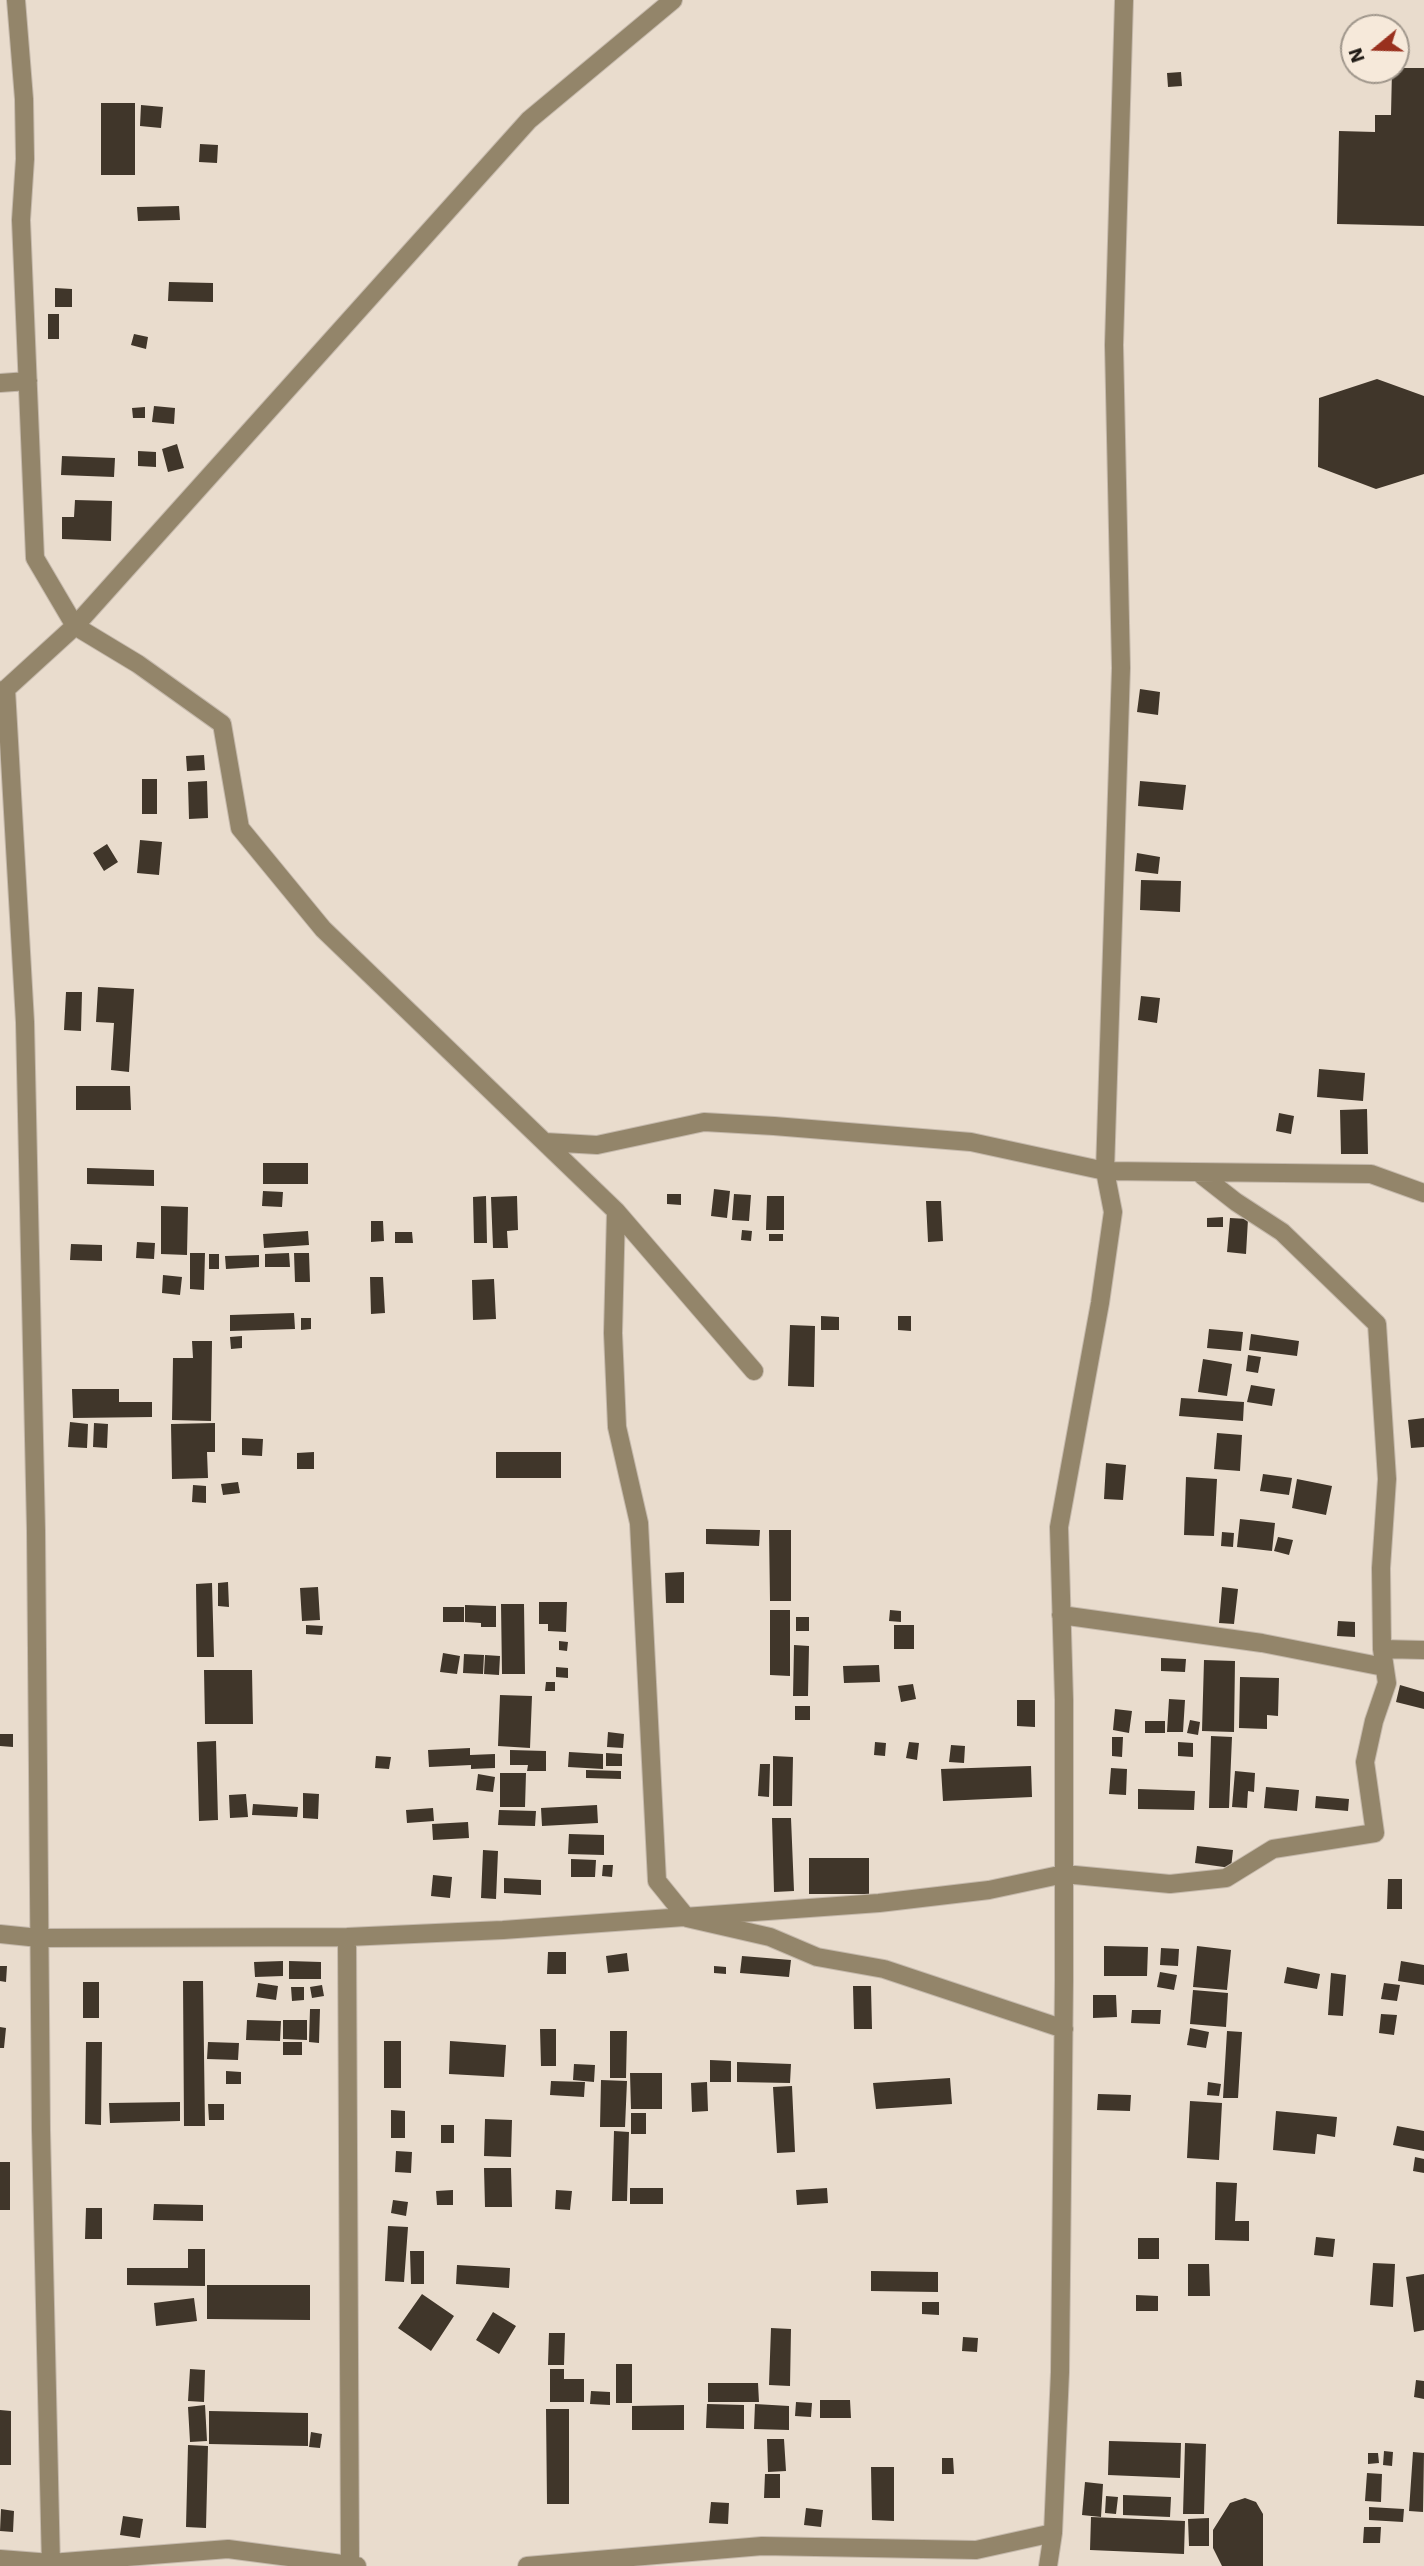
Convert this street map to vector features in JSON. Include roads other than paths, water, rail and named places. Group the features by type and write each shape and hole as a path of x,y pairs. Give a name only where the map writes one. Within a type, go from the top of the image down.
{"street":[{"path":"16,0 24,99 25,159 21,220 35,558 75,626 138,664 222,724 240,828 323,929 616,1211 754,1371"},
{"path":"51,2565 41,2130 36,1531 24,1022 3,690 75,626 529,120 673,0"},
{"path":"1048,2566 1053,2533 1060,2372 1064,2029 1059,1527 1100,1303 1113,1212 1105,1171 1121,668 1114,345 1124,0"},
{"path":"0,383 28,381"},
{"path":"545,1142 597,1145 704,1122 774,1126 971,1143 1105,1171 1371,1174 1424,1193"},
{"path":"0,1934 40,1938 347,1937 687,1918 893,1902 989,1890 1064,1874 1170,1885 1226,1878 1273,1849 1375,1833 1365,1762 1374,1721 1387,1683 1383,1658 1381,1568 1387,1479 1377,1324 1282,1232 1199,1174"},
{"path":"616,1211 613,1333 617,1427 639,1523 657,1881 687,1918 770,1937 817,1957 884,1969 1064,2029"},
{"path":"1061,1615 1383,1658 1424,1650"},
{"path":"347,1937 350,2565"},
{"path":"527,2566 762,2546 976,2550 1053,2533"},
{"path":"0,2559 51,2565 228,2549 357,2566"}]}
